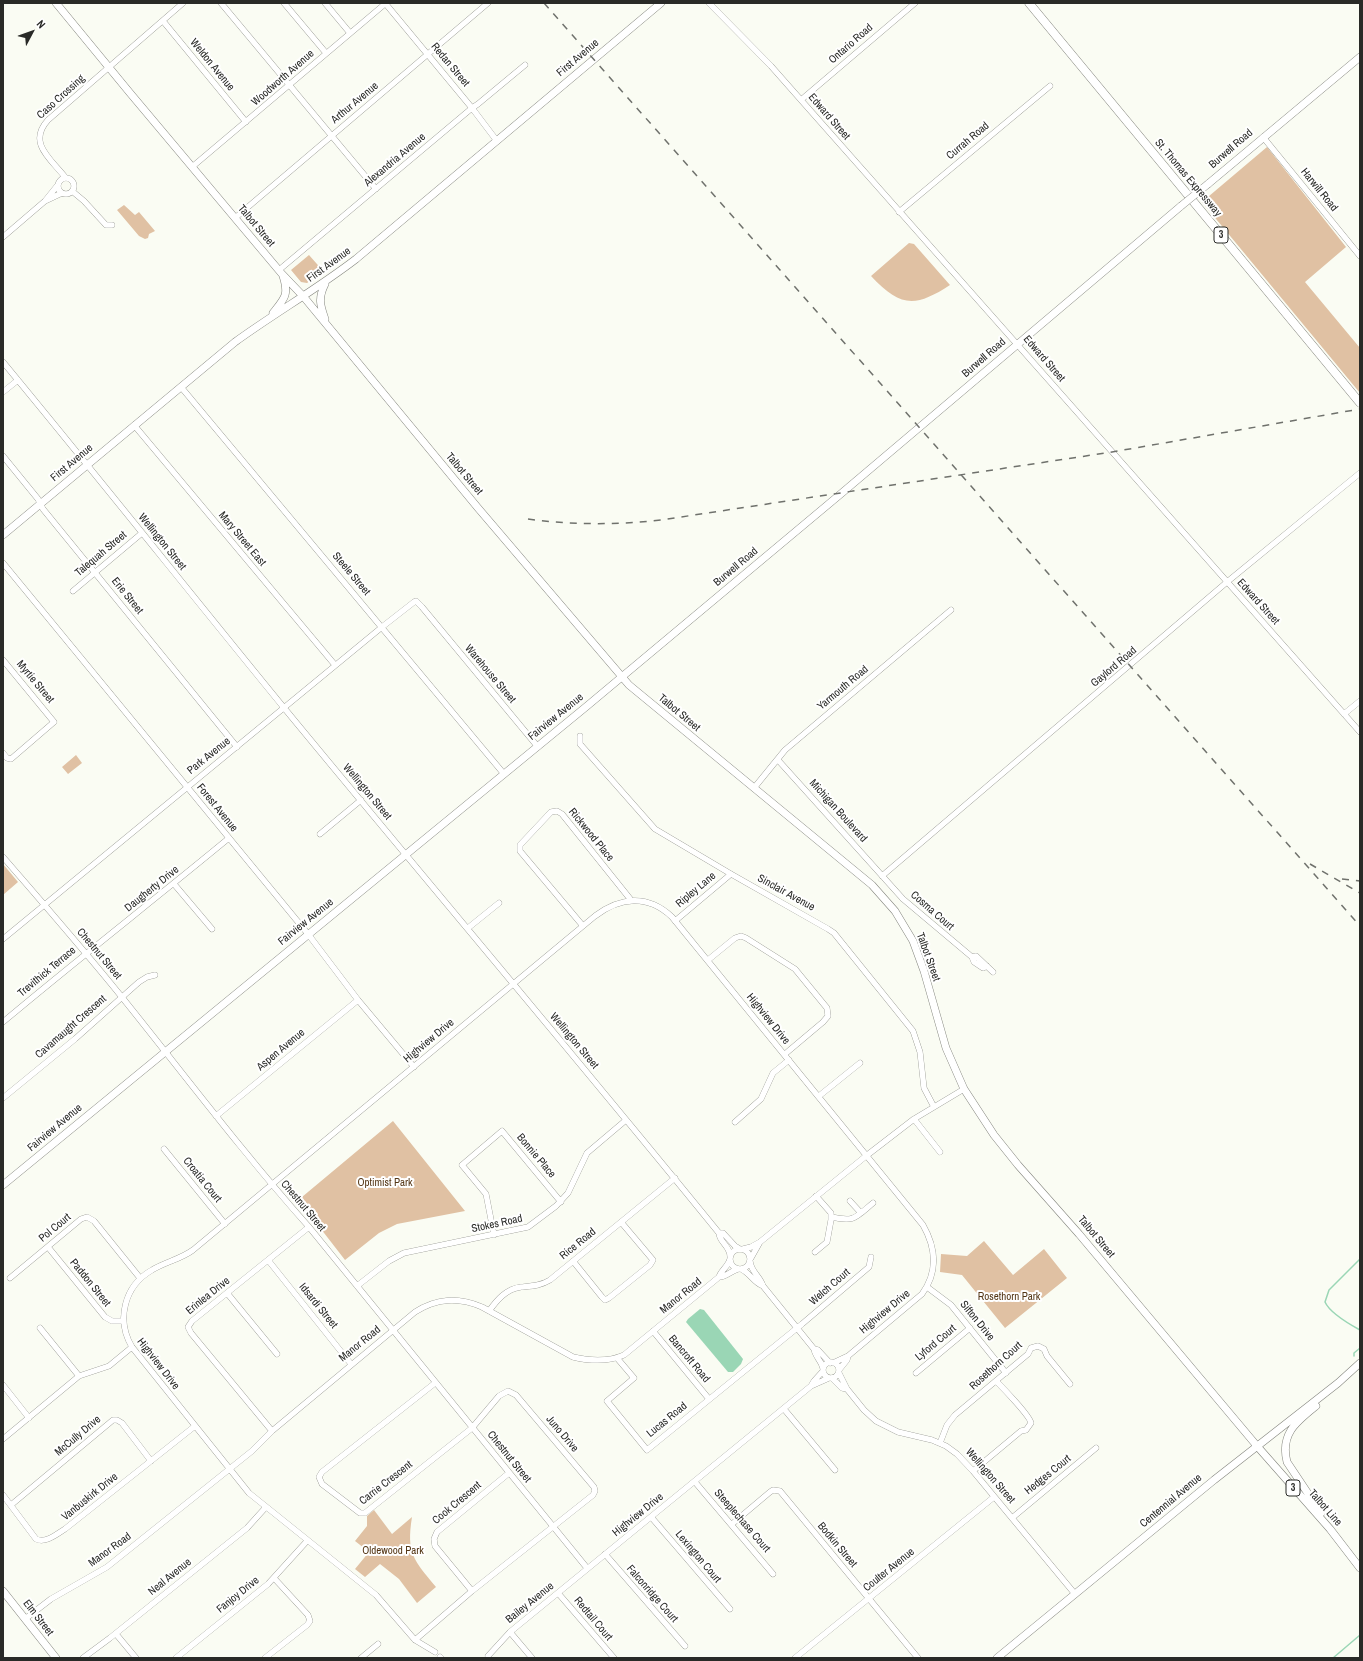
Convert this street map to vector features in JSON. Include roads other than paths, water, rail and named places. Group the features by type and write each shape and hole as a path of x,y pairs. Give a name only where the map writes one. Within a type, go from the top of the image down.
{"highway":[{"path":"1025,3 1081,66"},
{"name":"St. Thomas Expressway","path":"1029,3 1360,403"}],"main road":[{"name":"Talbot Street","path":"56,3 280,272 303,296 478,508 622,677 641,695 872,885 884,898 907,931 924,970 934,1010 946,1048 964,1089 983,1119 1006,1150 1079,1234 1257,1446"},
{"name":"First Avenue","path":"3,535 235,342 303,296 327,282 356,259 661,3"},
{"name":"Burwell Road","path":"622,677 1360,57"},
{"path":"270,318 285,297 286,288 280,272"},
{"path":"327,282 320,293 320,307 327,325"},
{"name":"Fairview Avenue","path":"3,1185 622,677"},
{"name":"Centennial Avenue","path":"998,1658 1257,1446 1338,1383 1360,1363"},
{"path":"1330,1529 1287,1462 1285,1452 1286,1438 1292,1429 1327,1396 1338,1383"},
{"name":"Talbot Line","path":"1257,1446 1330,1529 1360,1568"},
{"name":"Elm Street","path":"3,1591 56,1658"}],"street":[{"name":"Caso Crossing","path":"62,193 58,190 61,181 56,166 41,147 39,136 42,126 184,3"},
{"path":"221,3 376,189"},
{"path":"284,3 326,53"},
{"path":"325,3 350,33"},
{"name":"Woodworth Avenue","path":"192,167 386,3"},
{"name":"Redan Street","path":"386,3 472,108 497,141"},
{"name":"Arthur Avenue","path":"235,218 488,3"},
{"name":"Edward Street","path":"709,3 801,100 1360,732"},
{"name":"Ontario Road","path":"801,100 915,3"},
{"name":"Weldon Avenue","path":"163,21 246,122"},
{"name":"Alexandria Avenue","path":"280,272 376,189 525,65"},
{"name":"Currah Road","path":"899,212 1050,86"},
{"name":"Harwill Road","path":"1263,137 1360,256"},
{"name":"Caso Crossing","path":"61,181 71,179 74,183 72,191"},
{"path":"3,236 45,201 61,181"},
{"path":"45,201 62,193 68,194 72,191 84,201 106,225 112,226"},
{"name":"Wellington Street","path":"3,362 88,464 284,708 675,1178 719,1233 719,1236 730,1250 730,1258"},
{"path":"3,392 18,380"},
{"name":"Steele Street","path":"181,387 504,774"},
{"name":"Mary Street East","path":"134,425 335,665"},
{"name":"Erie Street","path":"3,456 38,499 39,505 237,746"},
{"name":"Gaylord Road","path":"882,876 1227,582 1360,473"},
{"name":"Talequah Street","path":"72,591 142,533"},
{"name":"Forest Avenue","path":"3,563 308,934 358,1000 414,1067"},
{"name":"Park Avenue","path":"3,939 382,626 416,601 428,614"},
{"name":"Yarmouth Road","path":"754,788 785,750 951,610"},
{"name":"Warehouse Street","path":"428,614 538,746"},
{"name":"Myrtie Street","path":"3,660 54,722 13,758 10,759 3,753"},
{"path":"1344,714 1360,701"},
{"name":"Sinclair Avenue","path":"580,736 580,744 655,829 834,933 913,1031 920,1052 924,1088 934,1107"},
{"name":"Michigan Boulevard","path":"778,760 882,876"},
{"path":"320,834 361,800"},
{"name":"Rickwood Place","path":"583,926 520,851 520,845 551,812 557,811 562,814 631,900"},
{"name":"Daugherty Drive","path":"85,953 124,925 229,838"},
{"name":"Chestnut Street","path":"3,857 121,996 164,1052 272,1185 309,1227 587,1568"},
{"name":"Ripley Lane","path":"675,921 731,874"},
{"name":"Cosma Court","path":"882,876 919,914 972,957 976,956 993,972"},
{"path":"174,884 212,929"},
{"name":"Highview Drive","path":"435,1652 415,1640 376,1595 249,1493 132,1347 124,1332 123,1322 126,1304 129,1295 140,1278 156,1267 190,1252 583,926 608,907 631,900 648,903 656,906 668,914 675,921 924,1225 930,1237 934,1250 934,1262 927,1287 918,1297 848,1356 831,1363"},
{"path":"468,928 499,903"},
{"path":"708,960 735,938 741,936 746,938 797,971 827,1008 828,1016 823,1022 784,1054"},
{"name":"Trevithick Terrace","path":"3,1022 85,953"},
{"name":"Cavamaught Crescent","path":"3,1098 75,1039 121,996 143,979 156,975"},
{"name":"Aspen Avenue","path":"216,1116 358,1000"},
{"path":"735,1122 761,1099 773,1073 789,1060"},
{"path":"819,1096 860,1063"},
{"path":"719,1277 727,1267 734,1251 751,1247 760,1242 914,1119 964,1089"},
{"path":"914,1119 940,1152"},
{"name":"Stokes Road","path":"357,1286 389,1261 404,1253 528,1227 561,1202 568,1193 587,1153 626,1120"},
{"name":"Bonnie Place","path":"494,1235 486,1194 462,1165 502,1132 561,1202"},
{"name":"Croatia Court","path":"164,1149 225,1224"},
{"name":"Rice Road","path":"489,1311 498,1299 506,1292 519,1288 534,1287 545,1283 675,1178"},
{"path":"815,1252 826,1242 831,1217 831,1213 816,1196"},
{"path":"850,1201 861,1213"},
{"path":"831,1217 850,1220 855,1219 873,1203"},
{"name":"Pol Court","path":"10,1278 81,1219 87,1217 94,1222 140,1278"},
{"path":"573,1261 605,1300 650,1265 653,1260 621,1222"},
{"name":"Erinlea Drive","path":"272,1432 188,1327 192,1321 309,1227"},
{"name":"Wellington Street","path":"719,1233 723,1233 735,1246 741,1249"},
{"path":"739,1269 747,1267 760,1242"},
{"name":"Paddon Street","path":"48,1247 108,1320 123,1322"},
{"path":"741,1249 748,1252 752,1269 762,1281 763,1286 814,1349 814,1353 823,1365 825,1376 830,1378 836,1376 839,1371 837,1366 831,1363 818,1350 814,1349"},
{"name":"Welch Court","path":"797,1328 869,1267 871,1257"},
{"path":"730,1258 732,1265 748,1273 758,1284 763,1286"},
{"name":"Idsardi Street","path":"268,1260 352,1364"},
{"name":"Manor Road","path":"25,1619 51,1599 107,1567 252,1451 272,1432 415,1312 430,1303 454,1300 468,1301 573,1357 598,1360 617,1358 624,1355 719,1277 723,1277 731,1271 739,1269"},
{"name":"Sifton Drive","path":"927,1287 951,1305 1006,1373"},
{"path":"228,1293 277,1354"},
{"path":"40,1328 79,1376"},
{"name":"Lucas Road","path":"617,1358 634,1378 608,1401 647,1450 797,1328"},
{"name":"Lyford Court","path":"916,1373 970,1328"},
{"name":"Bancroft Road","path":"653,1331 709,1399"},
{"name":"Rosethorn Court","path":"940,1443 949,1421 1028,1354 1031,1348 1038,1346 1044,1349 1047,1356 1070,1384"},
{"path":"3,1439 79,1376 109,1366 132,1347"},
{"name":"Highview Drive","path":"839,1371 847,1360 848,1356"},
{"path":"823,1370 826,1365 831,1363"},
{"name":"Highview Drive","path":"811,1386 823,1370"},
{"name":"Wellington Street","path":"839,1371 847,1390 864,1410 882,1425 898,1432 940,1443 957,1454 973,1471 1075,1594"},
{"name":"Wellington Street","path":"830,1378 842,1388 847,1390"},
{"name":"Highview Drive","path":"587,1568 652,1518 811,1386 830,1378"},
{"path":"973,1471 1021,1432 1026,1430 1031,1423 1028,1416 996,1381"},
{"name":"Carrie Crescent","path":"435,1383 322,1472 319,1478 322,1484 360,1513 365,1513 472,1428"},
{"path":"3,1385 29,1418"},
{"name":"Juno Drive","path":"472,1428 503,1393 508,1391 512,1392 594,1487 594,1494 553,1526"},
{"path":"784,1409 835,1470"},
{"name":"McCully Drive","path":"11,1505 113,1420 122,1423 151,1461"},
{"name":"Vanbuskirk Drive","path":"3,1495 36,1539 39,1541 44,1540 65,1529 195,1426"},
{"name":"Hedges Court","path":"1012,1518 1096,1448"},
{"name":"Cook Crescent","path":"472,1591 435,1546 434,1539 437,1532 509,1473"},
{"name":"Steeplechase Court","path":"695,1482 773,1574"},
{"name":"Bodkin Street","path":"732,1524 770,1492 773,1490 780,1491 918,1658"},
{"name":"Coulter Avenue","path":"795,1658 994,1497"},
{"name":"Neal Avenue","path":"83,1658 116,1634 247,1528 266,1507"},
{"name":"Lexington Court","path":"652,1518 730,1609"},
{"path":"415,1640 472,1591 553,1526"},
{"name":"Fanjoy Drive","path":"176,1658 274,1578 307,1541"},
{"name":"Falconridge Court","path":"605,1554 685,1646"},
{"name":"Bailey Avenue","path":"488,1656 510,1632 587,1568"},
{"path":"265,1658 310,1621 308,1615 274,1578"},
{"name":"Redtail Court","path":"558,1593 614,1658"},
{"path":"510,1632 532,1658"},
{"path":"116,1634 136,1658"},
{"path":"360,1658 378,1644"}],"waterway":[{"path":"1360,1259 1329,1290 1325,1302 1335,1314 1360,1330"},
{"path":"1354,1356 1354,1353 1360,1348"},
{"path":"1333,1658 1360,1635"}],"railway":[{"path":"544,3 1360,926"},
{"path":"528,519 594,524 661,520 1112,452 1360,409"},
{"path":"1310,864 1360,893"},
{"path":"1342,879 1360,881"}],"park label":[{"name":"Optimist Park","path":"385,1183"},
{"name":"Rosethorn Park","path":"1009,1297"},
{"name":"Oldewood Park","path":"393,1551"}]}
